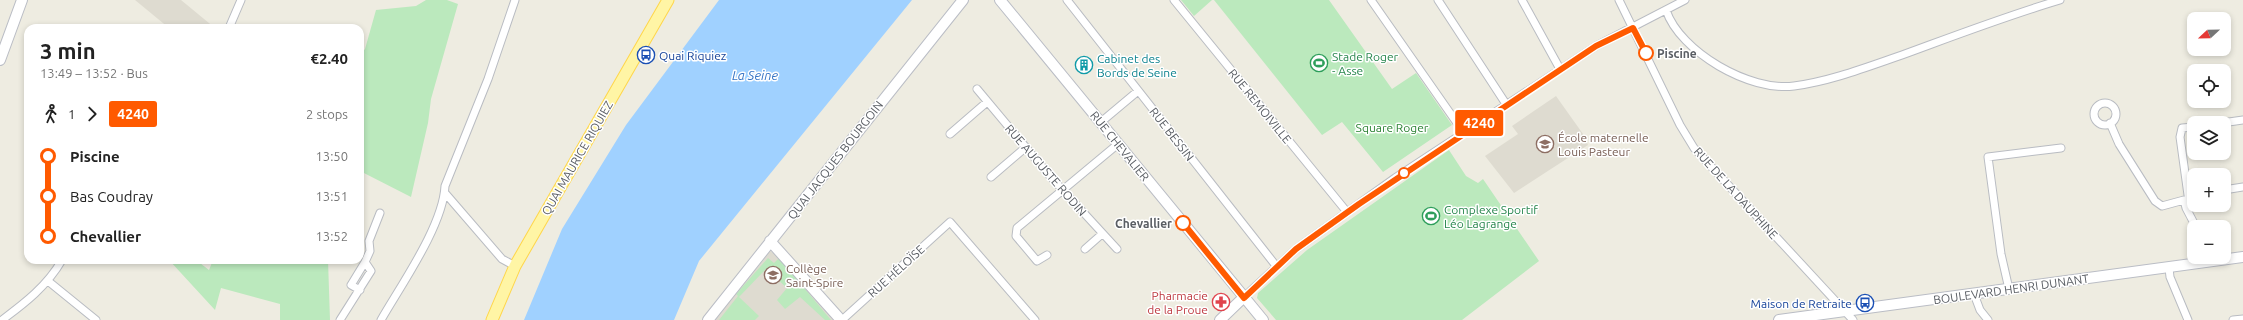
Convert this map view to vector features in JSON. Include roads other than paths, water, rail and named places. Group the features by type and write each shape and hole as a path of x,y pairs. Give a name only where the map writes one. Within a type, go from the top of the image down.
{"main road":[{"path":"0,60 22,0"},
{"name":"QUAI MAURICE RIQUIEZ","path":"492,320 515,266 668,0"},
{"name":"QUAI JACQUES BOURGOIN","path":"708,320 963,0"},
{"name":"RUE CHEVALIER","path":"1000,0 1263,320"},
{"path":"770,241 841,320"},
{"name":"BOULEVARD HENRI DUNANT","path":"2231,258 2243,257"},
{"name":"BOULEVARD HENRI DUNANT","path":"1779,320 2169,268 2188,264"},
{"path":"1220,320 1242,295"}],"street":[{"path":"230,24 241,0"},
{"path":"381,320 431,230 445,193 445,186 488,79 515,0"},
{"name":"RUE BESSIN","path":"1067,0 1277,267"},
{"name":"RUE REMOIVILLE","path":"1174,0 1347,212"},
{"path":"1371,0 1464,133"},
{"path":"1438,0 1506,104"},
{"path":"1522,0 1560,69"},
{"name":"RUE DE LA DAUPHINE","path":"1619,0 1680,125 1694,148 1853,320"},
{"path":"1242,295 1277,267 1296,249 1347,212 1506,104 1596,46 1685,0"},
{"path":"1666,10 1682,38 1706,59 1760,83 1793,86 1863,68 2060,0"},
{"name":"RUE AUGUSTE RODIN","path":"977,89 1062,190 1117,249"},
{"path":"1101,122 1138,91"},
{"path":"950,134 987,102"},
{"path":"2231,122 2243,120"},
{"path":"2110,123 2119,144 2155,201 2162,206 2187,197"},
{"path":"2187,127 2182,128 2180,137 2187,183"},
{"path":"1047,255 1037,261 1016,236 1017,228 1118,144"},
{"path":"991,177 1026,147"},
{"path":"2009,289 2001,254 1988,158 2061,148"},
{"path":"2231,189 2243,187"},
{"path":"445,193 502,259 515,266"},
{"path":"340,320 371,272 365,262 370,251 369,241 380,213"},
{"name":"RUE HÉLOÏSE","path":"841,320 950,222 1035,320"},
{"path":"1085,249 1102,234"},
{"path":"2,320 31,298 48,281 59,264"},
{"path":"360,290 351,285 364,264"},
{"path":"2169,268 2170,277 2188,320"},
{"path":"48,281 96,320"},
{"path":"1974,294 1978,306 1988,320"},
{"path":"2233,320 2243,319"}],"water":[{"name":"La Seine","path":"719,0 912,0 699,261 674,320 524,320 562,229 626,125"}],"place":[{"name":"Piscine","path":"1646,53"},
{"name":"Quai Riquiez","path":"646,55"},
{"name":"Stade Roger - Asse","path":"1319,63"},
{"name":"Cabinet des Bords de Seine","path":"1084,65"},
{"name":"École maternelle Louis Pasteur","path":"1545,144"},
{"name":"Complexe Sportif Léo Lagrange","path":"1431,216"},
{"name":"Chevallier","path":"1183,223"},
{"name":"Collège Saint-Spire","path":"773,275"},
{"name":"Pharmacie de la Proue","path":"1221,302"},
{"name":"Maison de Retraite","path":"1865,303"}],"park label":[{"name":"Square Roger","path":"1392,127"}]}
